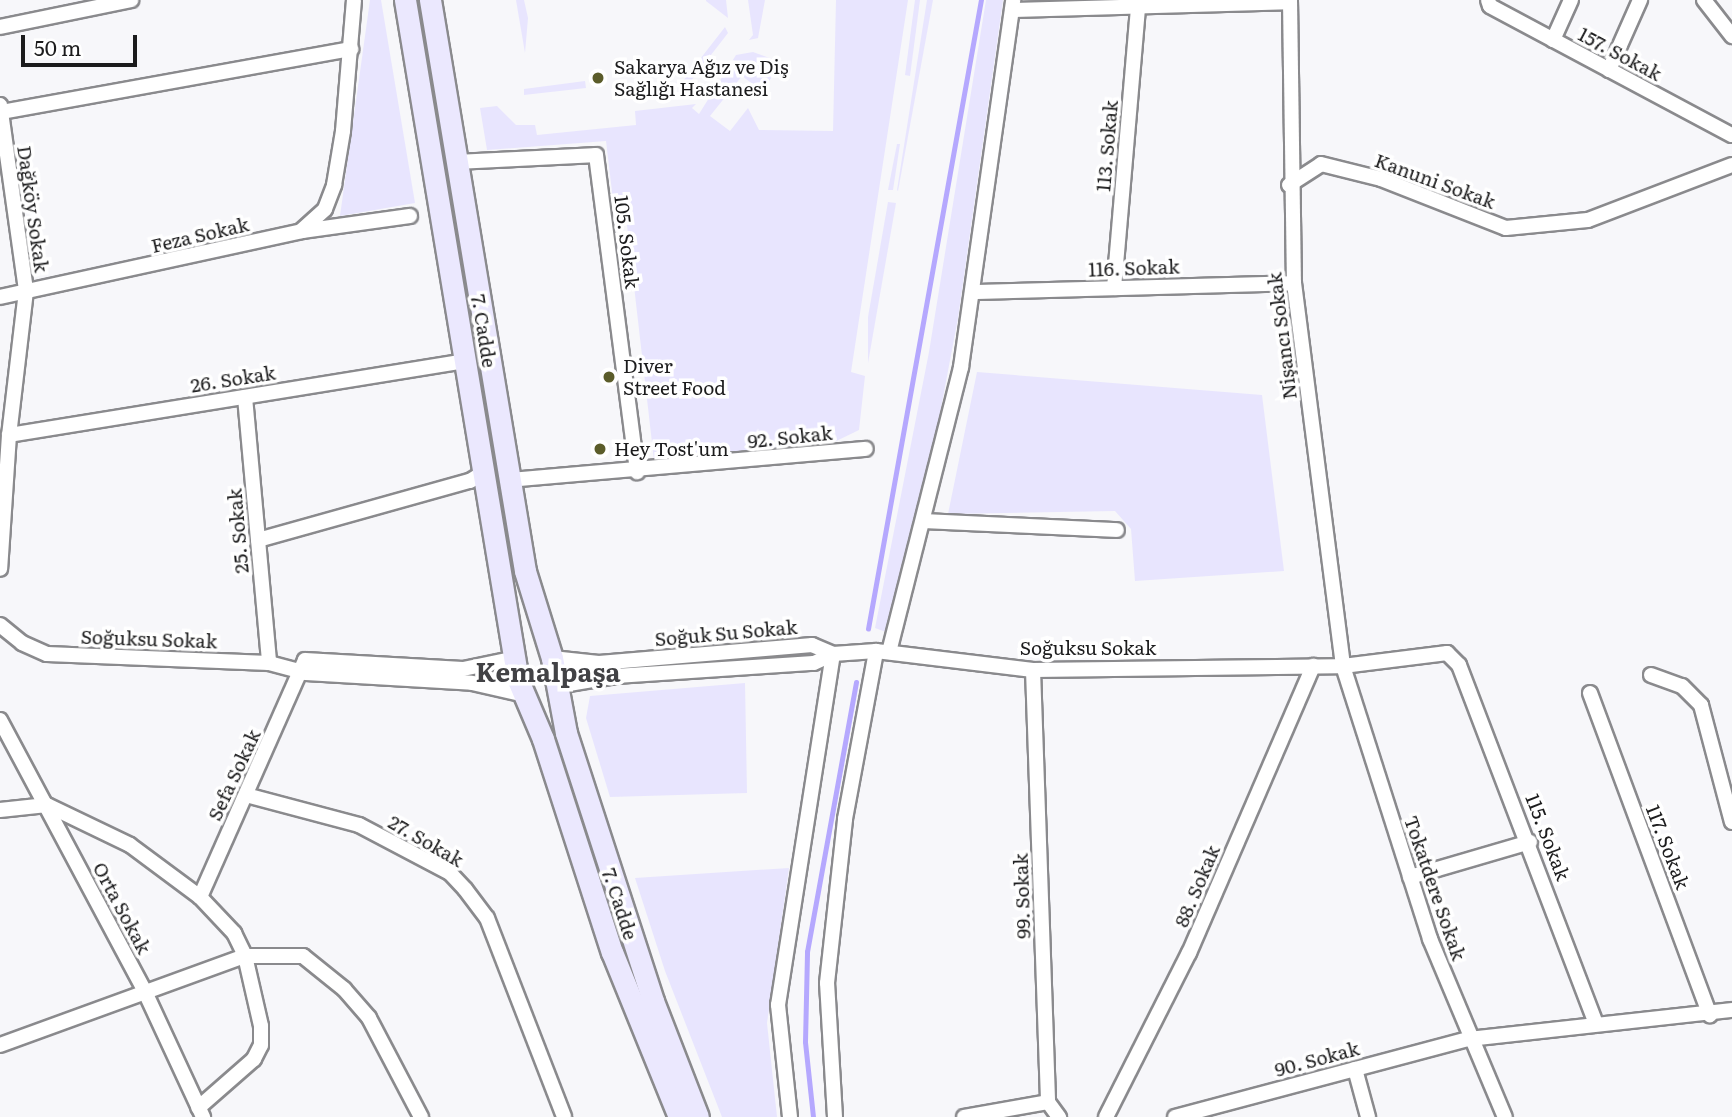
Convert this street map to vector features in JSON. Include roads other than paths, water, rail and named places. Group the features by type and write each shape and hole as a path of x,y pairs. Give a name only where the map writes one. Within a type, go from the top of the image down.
{"main road":[{"name":"7. Cadde","path":"405,0 483,473 524,695 612,952 679,1117"},
{"name":"7. Cadde","path":"430,0 525,571 552,658 566,733 621,909 698,1117"},
{"path":"516,659 552,658"},
{"path":"524,695 557,686"}],"street":[{"path":"0,27 131,0"},
{"path":"302,231 325,209 334,185 351,48 354,0"},
{"path":"1553,40 1571,0"},
{"path":"1609,70 1640,0"},
{"path":"1704,0 1732,36"},
{"path":"835,1117 827,983 845,819 882,652 925,521 975,292 1012,5 1138,6 1290,1"},
{"name":"Nişancı Sokak","path":"1290,1 1289,185 1294,283 1343,666"},
{"name":"157. Sokak","path":"1489,3 1732,135"},
{"name":"113. Sokak","path":"1114,288 1138,6"},
{"path":"1,111 351,48"},
{"name":"Dağköy Sokak","path":"0,105 2,139 26,291 3,474 0,569"},
{"name":"105. Sokak","path":"458,162 596,155 637,472"},
{"name":"Kanuni Sokak","path":"1289,185 1321,164 1381,179 1506,228 1588,220 1732,165"},
{"name":"Feza Sokak","path":"0,297 26,291 48,290 302,231 410,215"},
{"name":"116. Sokak","path":"975,292 1294,283"},
{"name":"26. Sokak","path":"9,435 464,361"},
{"name":"25. Sokak","path":"245,397 269,663"},
{"name":"92. Sokak","path":"509,480 637,472 866,449"},
{"path":"258,540 470,481 483,473"},
{"path":"925,521 1117,530"},
{"name":"Soğuksu Sokak","path":"0,625 22,643 47,654 269,663 304,669 472,683 524,695"},
{"name":"Soğuk Su Sokak","path":"552,658 599,663 812,645 833,654"},
{"name":"Soğuksu Sokak","path":"833,654 882,652 1033,670 1343,666 1447,653 1459,665"},
{"path":"790,1117 778,1005 833,654"},
{"name":"Soğuk Su Sokak","path":"557,686 616,676 814,663 833,654"},
{"name":"Soğuksu Sokak","path":"304,669 305,660 463,669 516,659"},
{"name":"115. Sokak","path":"1459,665 1530,842 1596,1024"},
{"name":"88. Sokak","path":"1106,1117 1189,953 1312,666"},
{"name":"Tokatdere Sokak","path":"1343,666 1410,877 1468,1039 1505,1117"},
{"name":"Sefa Sokak","path":"200,897 304,669"},
{"name":"99. Sokak","path":"1033,670 1048,1102"},
{"path":"1651,675 1682,686 1701,705 1732,822"},
{"name":"117. Sokak","path":"1590,693 1710,1015"},
{"name":"Orta Sokak","path":"0,720 146,994 201,1112"},
{"name":"27. Sokak","path":"246,795 359,825 450,873 466,889 487,918 564,1117"},
{"path":"0,810 47,805 130,845 200,897 234,933 245,956 261,1027 261,1045 254,1059 201,1112"},
{"path":"1410,877 1530,842"},
{"path":"0,1045 245,956 303,956 344,989 369,1018 421,1117"},
{"name":"90. Sokak","path":"1175,1117 1228,1110 1355,1069 1468,1039 1596,1024 1710,1015 1732,1010"},
{"path":"1355,1069 1368,1117"},
{"path":"964,1117 1048,1102 1059,1117"}],"waterway":[{"path":"868,629 981,0"},
{"path":"813,1117 805,1042 807,952 856,682"}],"place":[{"name":"Sakarya Ağız ve Diş Sağlığı Hastanesi","path":"598,78"},
{"name":"Diver Street Food","path":"609,377"},
{"name":"Hey Tost'um","path":"600,449"}],"district":[{"name":"Kemalpaşa","path":"548,671"}]}
